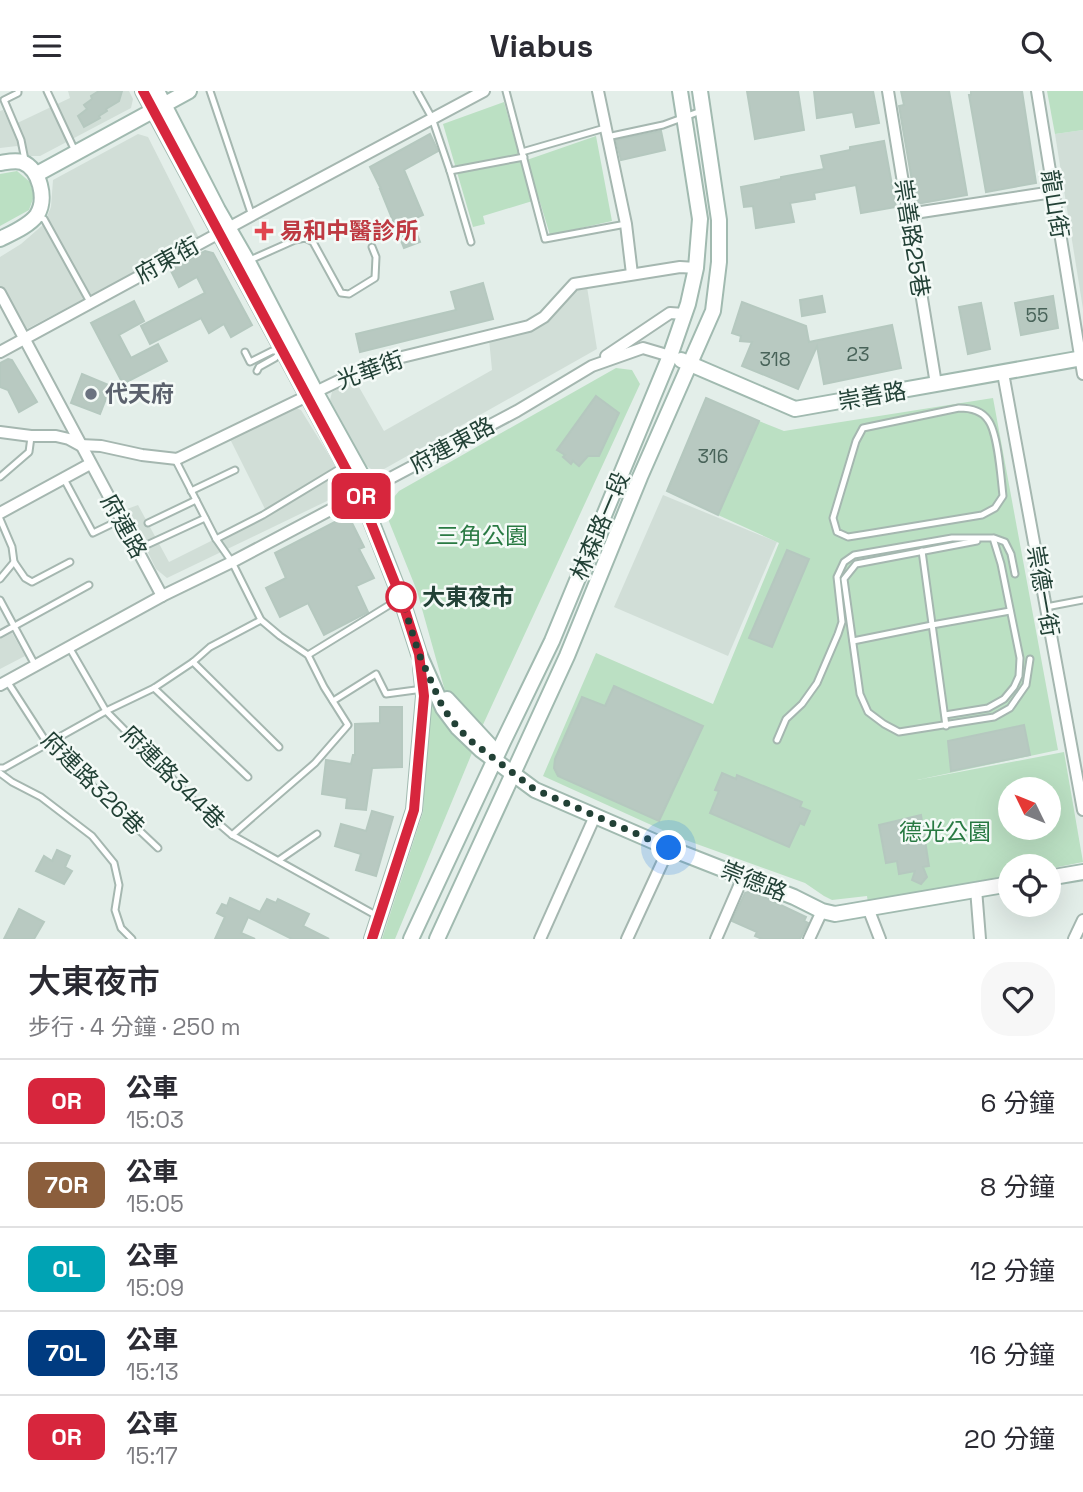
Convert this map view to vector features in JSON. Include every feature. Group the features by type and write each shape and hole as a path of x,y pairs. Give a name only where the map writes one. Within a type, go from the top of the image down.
{"street":[{"path":"143,91 159,107 282,351 311,394 365,492 409,590 442,692 496,757"},
{"path":"157,91 159,107"},
{"path":"37,174 189,91"},
{"name":"府東街","path":"0,352 484,91"},
{"path":"598,91 626,224 632,274"},
{"name":"林森路一段","path":"411,939 552,641 670,356 684,314 696,268 700,219 680,91"},
{"name":"林森路一段","path":"437,939 567,656 635,489 713,311 719,262 719,220 700,91"},
{"name":"崇善路25巷","path":"888,91 936,384"},
{"name":"龍山街","path":"1037,91 1083,374"},
{"path":"0,163 11,161 25,164 37,174 41,197 36,216 0,239"},
{"path":"908,214 1053,192"},
{"path":"223,230 247,262 344,466 365,492 419,654 443,708 471,741 496,757"},
{"name":"光華街","path":"175,459 361,370 402,357 529,326 544,317 574,284 680,267 696,268"},
{"name":"府連路","path":"0,293 162,596"},
{"path":"592,366 670,313 684,314"},
{"name":"府連東路","path":"162,596 232,562 517,411 592,366 643,348 670,356"},
{"name":"崇善路","path":"670,356 795,409 1082,359"},
{"name":"崇德一街","path":"1003,373 1083,810"},
{"path":"0,432 56,436 80,445 175,459"},
{"path":"0,513 90,464"},
{"path":"4,683 162,596"},
{"path":"372,939 414,810 424,696 419,654"},
{"name":"崇德路","path":"496,757 534,789 822,911 835,914 998,886"},
{"path":"540,939 595,815"},
{"path":"628,939 669,848"},
{"path":"1061,876 1083,872"},
{"path":"716,939 743,877"},
{"path":"976,889 980,939"},
{"path":"868,908 880,939"},
{"path":"809,939 822,911"},
{"path":"1074,939 1083,920"}],"lane":[{"path":"18,91 5,100 20,140 25,164"},
{"path":"47,91 76,153"},
{"path":"210,91 252,216"},
{"path":"417,91 432,118 471,242"},
{"path":"506,91 545,239 626,224"},
{"path":"450,171 606,133 663,125 703,110"},
{"path":"36,216 44,219 90,302"},
{"path":"247,262 305,238 313,242 341,293 349,294 375,278 376,257 372,247"},
{"path":"245,352 250,362 272,351 282,351"},
{"path":"257,371 282,351"},
{"path":"959,408 972,408 988,419 994,433 1003,496 995,508 982,515 867,534 848,537 837,532 833,517 856,441 863,428 959,408"},
{"path":"0,477 29,452 31,436"},
{"path":"175,459 261,620 309,655 348,725 315,763 232,835"},
{"path":"216,539 263,515 344,466"},
{"path":"191,491 235,470"},
{"path":"64,479 93,533 121,519"},
{"path":"148,523 196,500"},
{"path":"137,549 205,518"},
{"path":"0,519 12,547 14,562 25,579 32,582 70,562"},
{"path":"777,740 786,719 802,704 817,683 838,634 842,622 837,577 844,562 854,555 953,538 993,538 1005,542 1011,554 1015,574"},
{"path":"993,538 856,564 844,579 860,694 868,712 899,732 994,717 1010,708 1026,685 1030,659"},
{"path":"945,715 988,708 1004,699 1019,676 1020,658 993,538"},
{"path":"922,551 946,726"},
{"path":"0,579 14,562"},
{"path":"0,633 89,585"},
{"path":"309,655 401,598"},
{"path":"0,600 35,666"},
{"path":"1046,607 1083,600"},
{"path":"853,641 1010,611"},
{"path":"132,939 121,928 115,910 119,885 114,863 92,836 41,797 12,782 0,770 106,711 154,688 210,647 261,620"},
{"name":"府連路344巷","path":"69,647 106,711 204,811 232,835 379,917"},
{"path":"193,662 279,747"},
{"path":"333,701 376,674 386,694 423,689"},
{"name":"府連路326巷","path":"4,683 47,743 158,848"},
{"path":"154,688 248,777"},
{"path":"279,860 317,834"}],"shaded area":[{"path":"68,91 129,91 133,99 131,108 40,156 30,156 17,146 0,148 0,111 3,110 11,126 70,98"},
{"path":"1083,130 1083,309 1055,134"},
{"path":"138,134 148,137 199,238 23,331 0,286 0,257 21,244 44,224 51,207 53,180"},
{"path":"587,287 597,349 377,473 365,465 330,400 332,392 355,380 384,431 492,370 489,339 543,324 577,288"},
{"path":"291,406 301,410 343,478 340,491 327,501 167,578 156,569 127,509 138,505 169,562 267,513 229,437"},
{"path":"663,495 777,542 728,656 614,607"},
{"path":"11,631 25,656 0,669 0,637"}],"green space":[{"path":"1047,91 1083,91 1083,130 1055,134"},
{"path":"504,102 521,162 596,136 612,221 550,235 539,199 483,216 485,224 473,227 443,124"},
{"path":"17,171 30,182 34,196 29,210 0,226 0,174"},
{"name":"三角公園","path":"616,368 632,370 640,384 481,729 462,712 445,691 417,591 384,509 399,491"},
{"name":"德光公園","path":"993,398 1058,750 917,780 1064,752 1083,862 1061,866 1061,854 998,854 998,878 868,903 867,896 832,900 805,883 680,838 543,776 596,653 713,704 779,543 718,515 759,421 784,431"},
{"path":"432,698 442,720 472,753 395,939 382,939 423,812 428,704"}],"building":[{"path":"99,91 122,91 119,101 106,109 100,118 84,127 78,116 87,109 84,105 92,99 91,96"},
{"path":"747,91 798,91 804,130 755,139"},
{"path":"814,91 873,91 879,123 856,127 853,112 817,118"},
{"path":"901,91 949,91 967,195 916,204 899,106 904,105"},
{"path":"971,91 1022,91 1036,183 986,192 969,95"},
{"path":"661,131 665,150 621,160 616,140"},
{"path":"430,134 438,151 404,170 423,215 411,220 420,242 404,248 370,167"},
{"path":"884,141 896,207 861,213 856,185 814,193 815,199 790,203 794,222 756,228 753,206 744,207 741,187 824,169 821,156"},
{"path":"205,251 213,253 252,325 231,337 224,324 209,333 201,318 150,344 141,326 205,293 197,277 179,287 170,269"},
{"path":"483,283 493,319 360,352 356,334 456,310 451,292"},
{"path":"822,296 825,312 802,316 800,300"},
{"path":"1053,296 1058,328 1021,335 1015,303"},
{"path":"134,301 144,321 119,335 131,358 158,344 167,361 123,384 91,323"},
{"path":"742,302 806,326 809,342 892,325 901,368 824,384 817,346 798,389 742,366 752,342 740,341 741,336 732,333"},
{"path":"981,303 990,349 968,354 959,307"},
{"path":"12,360 37,402 19,412 8,390 0,387 0,363"},
{"name":"代天府","path":"82,374 111,386 100,414 71,403"},
{"path":"596,396 619,413 599,456 588,456 579,466 573,461 571,464 563,457 565,455 557,450"},
{"path":"706,398 759,421 718,515 667,491"},
{"path":"348,515 364,547 359,549 374,578 356,586 368,612 324,635 308,603 280,617 266,588 286,578 275,553"},
{"path":"787,550 809,559 772,647 749,638"},
{"path":"614,686 703,726 659,821 558,776 554,768 555,759 582,697 605,706"},
{"path":"380,707 402,707 402,767 372,768 366,810 346,808 347,798 322,794 326,760 351,764 355,755 355,724 380,723"},
{"path":"1024,725 1030,755 951,771 948,741"},
{"path":"722,773 736,779 737,775 802,802 800,807 810,811 804,825 800,823 789,847 710,813 719,791 715,790"},
{"path":"372,811 393,817 376,876 356,870 361,854 335,846 341,824 366,831"},
{"path":"921,815 929,866 923,867 927,877 921,884 912,880 915,871 899,874 897,861 886,863 879,825"},
{"path":"57,850 70,856 65,867 72,871 64,884 36,871 44,856 52,861"},
{"path":"751,891 806,917 804,921 808,923 800,939 762,939 755,936 757,932 732,921 745,893"},
{"path":"230,898 260,912 267,899 276,903 278,899 309,914 303,926 329,939 292,939 248,917 241,933 255,939 215,939 225,917 217,913 222,904 227,906"},
{"path":"19,909 44,922 34,939 4,939"}],"bus line":[{"name":"0R","path":"143,91 368,511 419,654 424,696 414,810 372,939"}],"place":[{"name":"易和中醫診所","path":"264,231"},
{"name":"代天府","path":"91,394"},
{"name":"大東夜市","path":"401,597"}],"route":[{"path":"401,597 419,654 443,708 471,741 534,789 669,848"}]}
